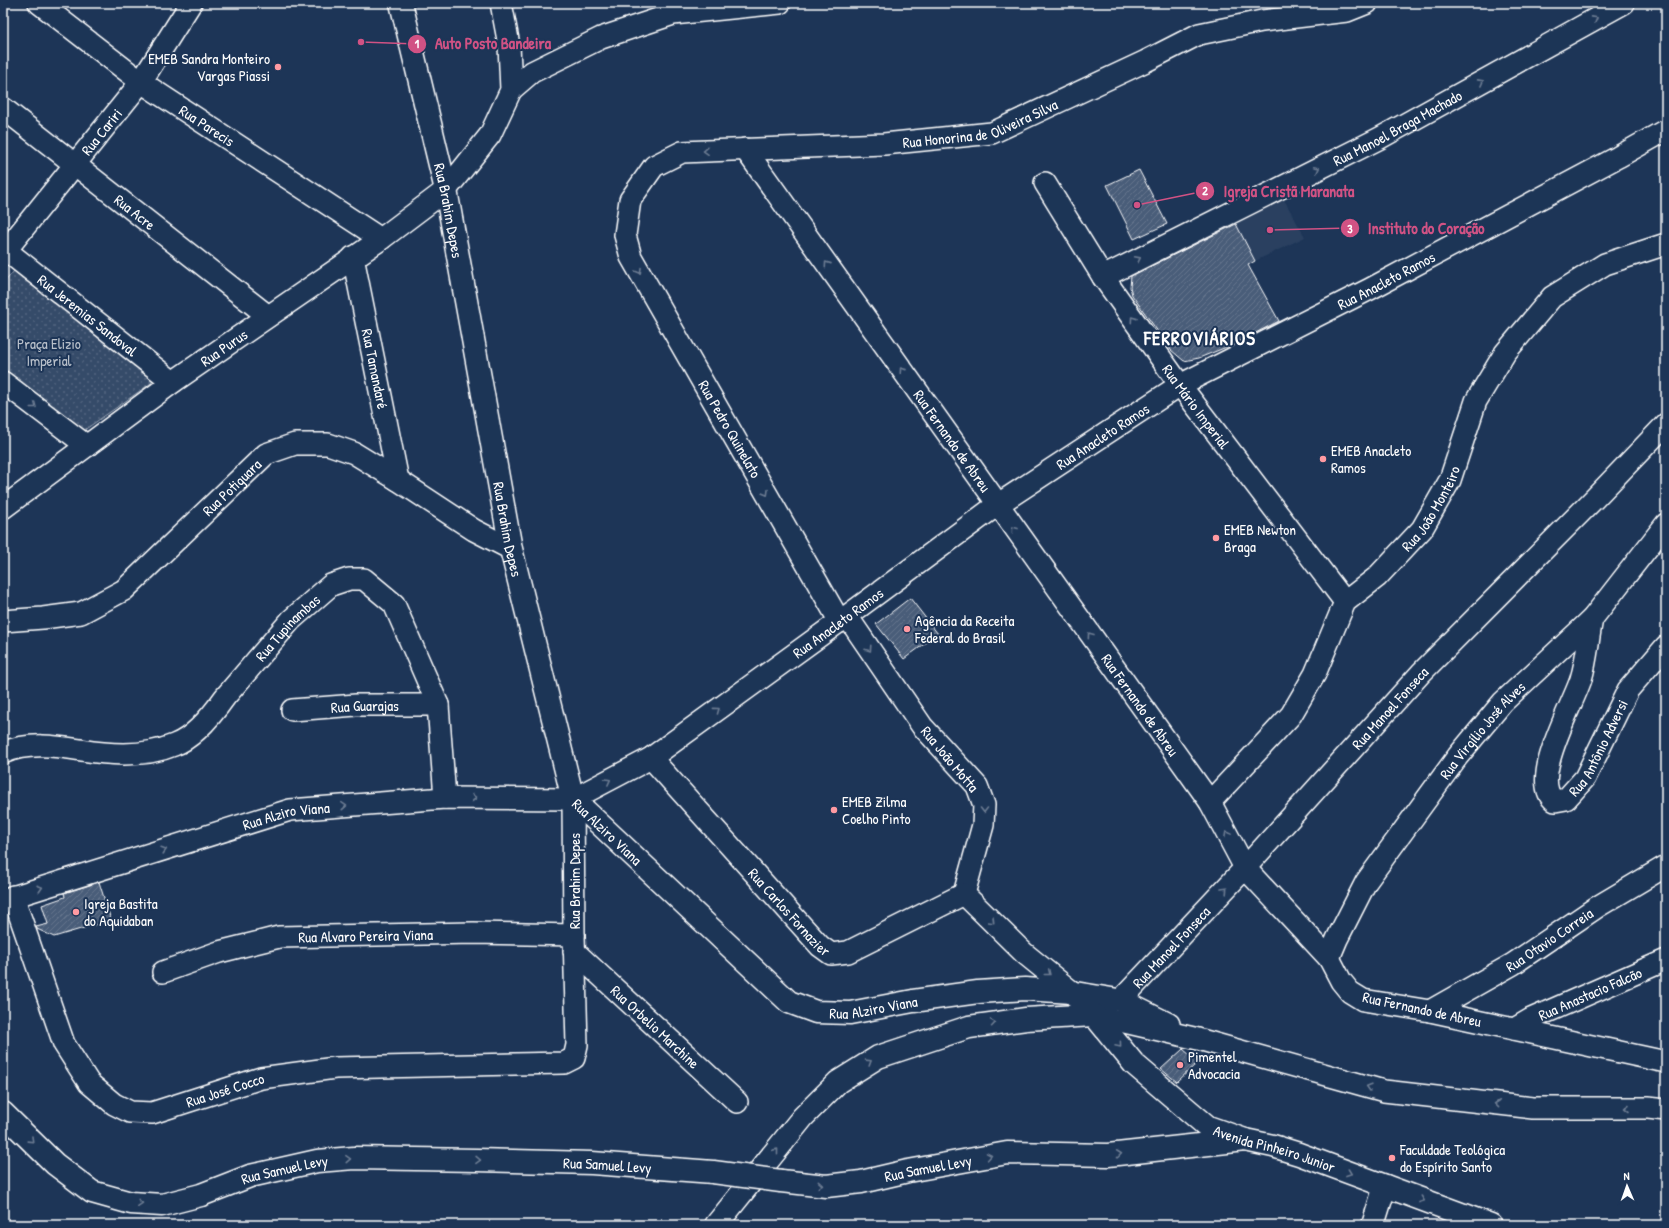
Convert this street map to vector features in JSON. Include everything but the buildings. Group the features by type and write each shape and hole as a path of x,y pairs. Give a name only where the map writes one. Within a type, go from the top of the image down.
{"main road":[{"name":"Rua Brahim Depes","path":"401,3 446,190 511,549 573,799"},
{"name":"Rua Alziro Viana","path":"573,799 789,1002 816,1012 850,1013 913,1001 978,992 1025,989 1072,992"},
{"name":"Avenida Pinheiro Junior","path":"1072,992 1094,1015 1134,1064 1208,1127 1245,1140 1293,1152 1491,1225"},
{"path":"716,1225 803,1117 838,1082 878,1057 969,1027 1026,1019 1094,1015"},
{"name":"Rua Samuel Levy","path":"3,1113 55,1164 92,1192 131,1203 162,1205 201,1195 250,1176 317,1161 354,1158 592,1163 713,1172 781,1181 833,1185 861,1182 908,1171 1007,1153 1108,1155 1245,1140"},
{"path":"1373,1225 1385,1186"}],"street":[{"name":"Rua Parecis","path":"39,3 141,82 381,239"},
{"name":"Rua Cariri","path":"4,251 141,82 191,3"},
{"path":"501,3 509,45 511,90"},
{"path":"511,90 532,72 601,38 672,14 780,3"},
{"name":"Rua Honorina de Oliveira Silva","path":"625,235 630,200 654,166 682,152 884,144 992,133 1146,61 1199,34 1262,21 1347,12 1367,3"},
{"name":"Rua Manoel Braga Machado","path":"1103,277 1380,138 1624,3"},
{"name":"Rua Purus","path":"3,508 173,382 381,239 446,190 490,135 511,90"},
{"name":"Rua Acre","path":"3,108 268,316"},
{"name":"Rua Anacleto Ramos","path":"573,799 651,758 844,619 997,505 1180,385 1370,289 1666,130"},
{"name":"Rua Fernando de Abreu","path":"745,149 997,505 1210,802 1246,868 1329,958 1341,981 1350,992 1363,1000 1430,1011 1666,1062"},
{"name":"Rua Mário Imperial","path":"1045,183 1103,277 1180,385 1345,602"},
{"name":"Rua Pedro Quinelato","path":"625,235 631,257 844,619"},
{"name":"Rua João Monteiro","path":"1210,802 1291,715 1315,674 1345,602 1376,577 1422,529 1450,480 1476,401 1505,353 1552,298 1605,264 1666,244"},
{"name":"Rua Jeremias Sandoval","path":"4,251 173,382"},
{"name":"Rua Tamandaré","path":"353,257 398,480"},
{"path":"3,382 87,446"},
{"name":"Rua Manoel Fonseca","path":"1122,1000 1246,868 1421,673 1595,498 1666,424"},
{"name":"Rua Potiguara","path":"3,621 81,613 124,590 266,454 295,444 328,444 354,453 474,530 511,549"},
{"name":"Rua Virgílio José Alves","path":"1329,958 1366,882 1458,756 1503,702 1592,619 1666,524"},
{"name":"Rua Tupinambas","path":"3,752 14,748 56,746 101,753 149,753 175,745 194,732 215,711 225,697 291,620 331,585 349,579 364,579 394,604 438,705 444,798"},
{"name":"Rua João Motta","path":"844,619 922,726 977,786 984,805 983,825 964,894"},
{"name":"Rua Antônio Adversi","path":"1592,619 1581,679 1547,763 1547,789 1551,798 1555,802 1566,799 1585,778 1628,690 1666,646"},
{"name":"Rua Guarajas","path":"292,710 356,705 438,705"},
{"name":"Rua Carlos Fornazier","path":"651,758 820,946 831,954 848,952 964,894"},
{"name":"Rua Alziro Viana","path":"8,898 290,810 444,798 573,799"},
{"name":"Rua Brahim Depes","path":"573,799 574,943 577,1045 574,1058"},
{"name":"Rua Otavio Correia","path":"1430,1011 1513,964 1597,907 1666,866"},
{"path":"964,894 1024,953 1072,992 1122,1000 1198,1039"},
{"name":"Rua José Cocco","path":"8,898 64,1044 89,1083 114,1104 130,1112 152,1113 261,1078 335,1068 564,1063 574,1058"},
{"name":"Rua Alvaro Pereira Viana","path":"163,972 219,952 279,937 473,932 574,943"},
{"name":"Rua Orbelio Marchine","path":"574,943 737,1102"},
{"name":"Rua Anastacio Falcão","path":"1514,1029 1531,1019 1666,960"},
{"path":"1094,1015 1198,1039 1384,1091 1533,1108 1648,1108 1666,1110"}],"shaded area":[{"path":"1283,198 1305,237 1255,261 1235,222"}],"green space":[{"name":"Praça Elizio Imperial","path":"14,271 154,381 83,431 3,368 3,284"}],"place":[{"name":"Auto Posto Bandeira","path":"361,42"},
{"name":"EMEB Sandra Monteiro Vargas Piassi","path":"278,67"},
{"name":"Igreja Cristã Maranata","path":"1137,205"},
{"name":"Instituto do Coração","path":"1270,230"},
{"name":"EMEB Anacleto Ramos","path":"1323,459"},
{"name":"EMEB Newton Braga","path":"1216,538"},
{"name":"Agência da Receita Federal do Brasil","path":"907,629"},
{"name":"EMEB Zilma Coelho Pinto","path":"834,810"},
{"name":"Igreja Bastita do Aquidaban","path":"76,912"},
{"name":"Pimentel Advocacia","path":"1180,1065"},
{"name":"Faculdade Teológica do Espírito Santo","path":"1392,1158"}],"district":[{"name":"FERROVIÁRIOS","path":"1200,338"}]}
